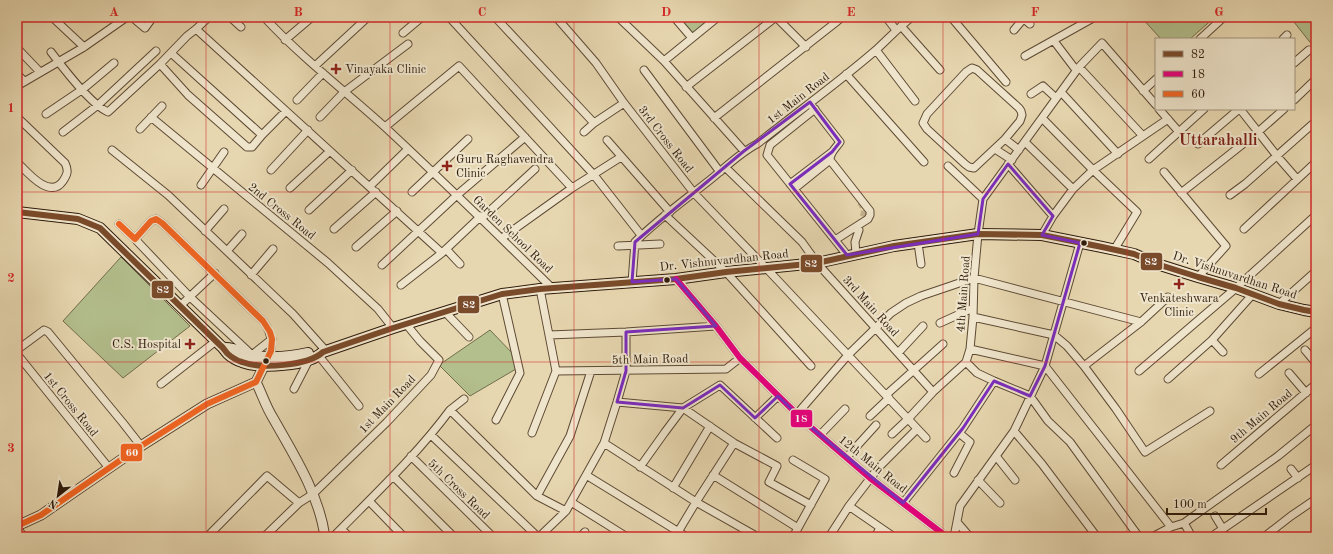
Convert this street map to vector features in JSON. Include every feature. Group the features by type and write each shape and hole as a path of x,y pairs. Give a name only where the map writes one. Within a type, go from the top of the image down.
{"main road":[{"path":"17,212 78,219 100,228 224,348 229,355 241,362 266,362"},
{"name":"Dr. Vishnuvardhan Road","path":"266,362 294,363 309,360 323,353 393,328 502,294 540,289 676,279 726,272 817,263 852,254 978,234 1042,235 1134,254 1160,265 1236,288 1279,304 1316,312"},
{"name":"Dr. Vishnuvardhan Road","path":"266,362 318,350 323,353"}],"street":[{"path":"17,86 84,47 127,17"},
{"path":"132,17 145,28 153,17"},
{"path":"51,52 82,89 102,110 108,112 160,64 187,36 209,17"},
{"path":"230,17 241,27"},
{"name":"Garden School Road","path":"264,17 286,40 385,127 481,217 552,288"},
{"path":"286,40 312,17"},
{"path":"315,66 368,17"},
{"path":"403,33 422,17"},
{"path":"449,17 594,175 642,236"},
{"path":"495,17 594,123"},
{"name":"3rd Cross Road","path":"556,17 596,63 624,103 694,193 768,268"},
{"path":"618,17 664,61 744,151"},
{"path":"674,17 692,38"},
{"path":"664,61 718,17"},
{"path":"686,87 776,17 806,47"},
{"path":"829,17 836,23"},
{"path":"714,118 806,47 842,17"},
{"path":"886,17 940,70"},
{"name":"1st Main Road","path":"635,246 635,242 668,213 723,170 744,151 757,144 876,50 898,28 912,17"},
{"path":"950,17 1006,82"},
{"path":"1026,56 1096,17"},
{"path":"1201,38 1224,17"},
{"path":"54,18 84,47"},
{"path":"1014,30 1023,18 1030,24"},
{"path":"196,29 370,186 418,232 460,264"},
{"path":"1054,41 1143,136"},
{"name":"4th Main Road","path":"966,362 970,349 974,278 983,199 1078,68 1102,43 1143,91"},
{"path":"320,117 344,92 408,44"},
{"path":"17,48 40,72"},
{"path":"876,50 915,101"},
{"path":"1295,62 1309,50"},
{"path":"63,132 98,105 156,51"},
{"path":"171,53 262,135"},
{"path":"46,114 82,89 114,63"},
{"path":"160,64 188,94 247,146 252,147 286,111"},
{"path":"385,127 459,66 572,188"},
{"path":"972,68 977,70 1021,111 1022,115 1020,121 995,149 977,166 974,168 970,167 927,129 923,123 927,114 969,69 972,68"},
{"name":"3rd Main Road","path":"644,70 723,170 802,242 817,263 933,392"},
{"path":"297,100 322,73"},
{"path":"17,74 24,82"},
{"path":"846,74 924,162"},
{"path":"1155,80 1143,91 1155,104"},
{"path":"1295,99 1316,80"},
{"path":"1031,94 1043,86 1058,95 1118,154"},
{"path":"792,187 832,152 840,142 810,102"},
{"path":"584,132 594,123 624,103"},
{"path":"140,129 162,106"},
{"path":"815,109 770,145 767,155 836,240 852,254 859,230"},
{"path":"1160,110 1179,132"},
{"path":"1149,159 1203,110"},
{"path":"1198,144 1239,110"},
{"path":"1241,110 1297,179"},
{"path":"1181,193 1258,132 1283,110"},
{"path":"17,117 65,163 68,168 67,174 61,184 56,187 48,188 37,181 17,162"},
{"name":"2nd Cross Road","path":"151,117 328,264 378,309 393,328"},
{"path":"1042,118 1137,212 1114,250"},
{"path":"1042,235 1053,216 1073,189 1093,170 1168,119"},
{"path":"1230,195 1245,184 1316,121"},
{"path":"271,170 308,130"},
{"path":"382,265 457,195 525,137"},
{"path":"412,192 468,139"},
{"path":"1005,139 1019,150"},
{"path":"606,140 668,213 726,272 811,366"},
{"path":"1025,142 1073,189"},
{"path":"370,186 408,149"},
{"path":"995,149 1010,162 1053,216"},
{"path":"112,150 168,195 293,314 323,353 359,406"},
{"path":"290,188 330,151"},
{"path":"200,184 224,152"},
{"path":"792,187 830,160 832,152"},
{"path":"502,238 572,188 622,157"},
{"path":"830,160 870,211 868,219 836,240"},
{"path":"1244,229 1316,162"},
{"path":"948,166 983,199"},
{"path":"401,285 444,251 535,169"},
{"path":"309,210 352,170"},
{"path":"1164,172 1226,246 1198,277"},
{"path":"334,229 376,192"},
{"path":"205,231 224,209"},
{"path":"356,247 397,211"},
{"path":"1139,371 1236,288 1316,215"},
{"path":"24,537 17,527 41,515 141,446 207,404 256,382 271,351 272,339 269,328 215,272 162,223 156,219 151,221 134,239"},
{"path":"119,224 189,296 251,354 272,339"},
{"path":"227,251 242,234"},
{"path":"918,243 921,264"},
{"path":"954,537 960,506 1014,431 1045,366 1080,243"},
{"path":"618,246 660,244"},
{"path":"632,282 635,246"},
{"path":"251,275 273,249"},
{"path":"768,268 848,356 888,396 926,438"},
{"path":"1279,304 1316,271"},
{"path":"180,306 215,272"},
{"path":"797,414 848,356 891,313 906,303 933,291 974,278 1141,322"},
{"name":"12th Main Road","path":"676,279 716,326 740,358 820,436 847,457 870,478 947,537"},
{"path":"532,433 556,371 540,289"},
{"path":"496,420 520,373 502,294"},
{"path":"1168,379 1212,340 1253,294"},
{"path":"1084,366 1141,322 1168,297"},
{"path":"940,324 973,308"},
{"path":"446,312 469,337"},
{"path":"973,317 1054,335 1067,346 1084,366 1116,408 1145,452 1210,411"},
{"name":"1st Main Road","path":"313,494 387,422 431,375 438,363 439,360 406,324"},
{"path":"549,335 716,326"},
{"path":"898,352 923,326"},
{"path":"1259,374 1316,328"},
{"name":"1st Cross Road","path":"109,468 17,353 17,350 44,330 48,332 141,446"},
{"path":"431,435 538,537 566,511 604,443 626,370 626,332"},
{"path":"1212,340 1223,352"},
{"path":"161,384 216,341"},
{"path":"870,416 914,370 943,344"},
{"path":"970,349 1045,366 1171,527"},
{"path":"1305,350 1316,363"},
{"name":"5th Main Road","path":"556,371 726,369 740,358"},
{"path":"294,389 309,360"},
{"path":"892,434 933,392 966,362 977,373 1030,396 1048,421 1070,442 1139,537"},
{"path":"537,496 570,436 591,370"},
{"path":"1289,373 1306,393"},
{"path":"903,503 958,433 994,381"},
{"path":"256,382 272,417 301,468 313,494 322,520 325,537"},
{"name":"9th Main Road","path":"1221,465 1316,384"},
{"path":"640,467 683,408 720,385 777,438"},
{"path":"755,418 778,396"},
{"path":"333,537 431,435 450,410 464,399"},
{"path":"617,402 683,408 734,443 777,466 769,482 811,505"},
{"path":"820,436 845,409"},
{"path":"450,410 537,496 566,511"},
{"path":"847,457 876,425"},
{"path":"1152,537 1171,527 1184,523 1278,456 1316,425"},
{"path":"673,488 710,426"},
{"path":"829,537 849,506 879,467 918,429"},
{"path":"1014,431 1042,464 1097,537"},
{"path":"954,473 970,442 958,433"},
{"path":"604,443 673,488 758,537"},
{"path":"677,534 734,443"},
{"name":"5th Cross Road","path":"410,456 493,537"},
{"path":"996,456 1015,480"},
{"path":"793,460 825,479 793,537"},
{"path":"1211,537 1316,465"},
{"path":"1291,470 1298,478"},
{"path":"586,475 677,534 687,537"},
{"path":"713,475 798,528"},
{"path":"207,537 267,476 299,503"},
{"path":"393,476 454,537"},
{"path":"978,480 1000,503"},
{"path":"264,537 299,503 313,494"},
{"path":"1264,537 1316,499"},
{"path":"369,501 404,537"},
{"path":"571,502 627,537"},
{"path":"849,506 894,537"},
{"path":"1215,516 1223,529"},
{"path":"957,522 969,536"},
{"path":"1184,523 1192,537"},
{"path":"874,537 880,528"},
{"path":"341,529 350,537"},
{"path":"1311,537 1316,534"}],"highlighted area":[{"path":"810,102 840,142 832,152 790,184 847,255 978,234 983,199 1008,164 1053,216 1042,235 1080,243 1045,366 1030,396 994,381 963,428 903,503 806,423 778,396 755,418 720,385 683,408 617,402 626,371 626,332 716,326 676,279 632,282 635,242 744,151"}],"green space":[{"path":"671,17 713,17 688,37"},
{"path":"1141,17 1215,17 1191,38 1160,38"},
{"path":"1290,17 1316,17 1316,48 1313,46"},
{"path":"121,257 190,326 123,378 63,321"},
{"path":"490,330 515,356 516,369 470,396 439,365"}],"tunnel":[{"path":"860,202 864,209 864,214 860,227"}],"transit line":[{"name":"82","path":"17,212 78,219 100,228 223,347 229,355 235,359 250,364 272,366 307,360 316,357 323,352 393,328 502,294 540,289 676,279 726,272 817,263 894,246 978,234 1042,235 1134,254 1160,265 1236,288 1279,304 1316,312"},
{"name":"60","path":"17,526 41,515 141,446 207,404 256,382 271,351 272,339 270,332 263,321 162,223 156,219 151,221 135,239 119,224"},
{"name":"18","path":"676,279 716,326 740,358 806,423 870,478 947,537"}],"place":[{"name":"Vinayaka Clinic","path":"336,69"},
{"name":"Guru Raghavendra Clinic","path":"447,166"},
{"name":"Venkateshwara Clinic","path":"1179,284"},
{"name":"C.S. Hospital","path":"190,344"}],"district":[{"name":"Uttarahalli","path":"1218,139"}]}
